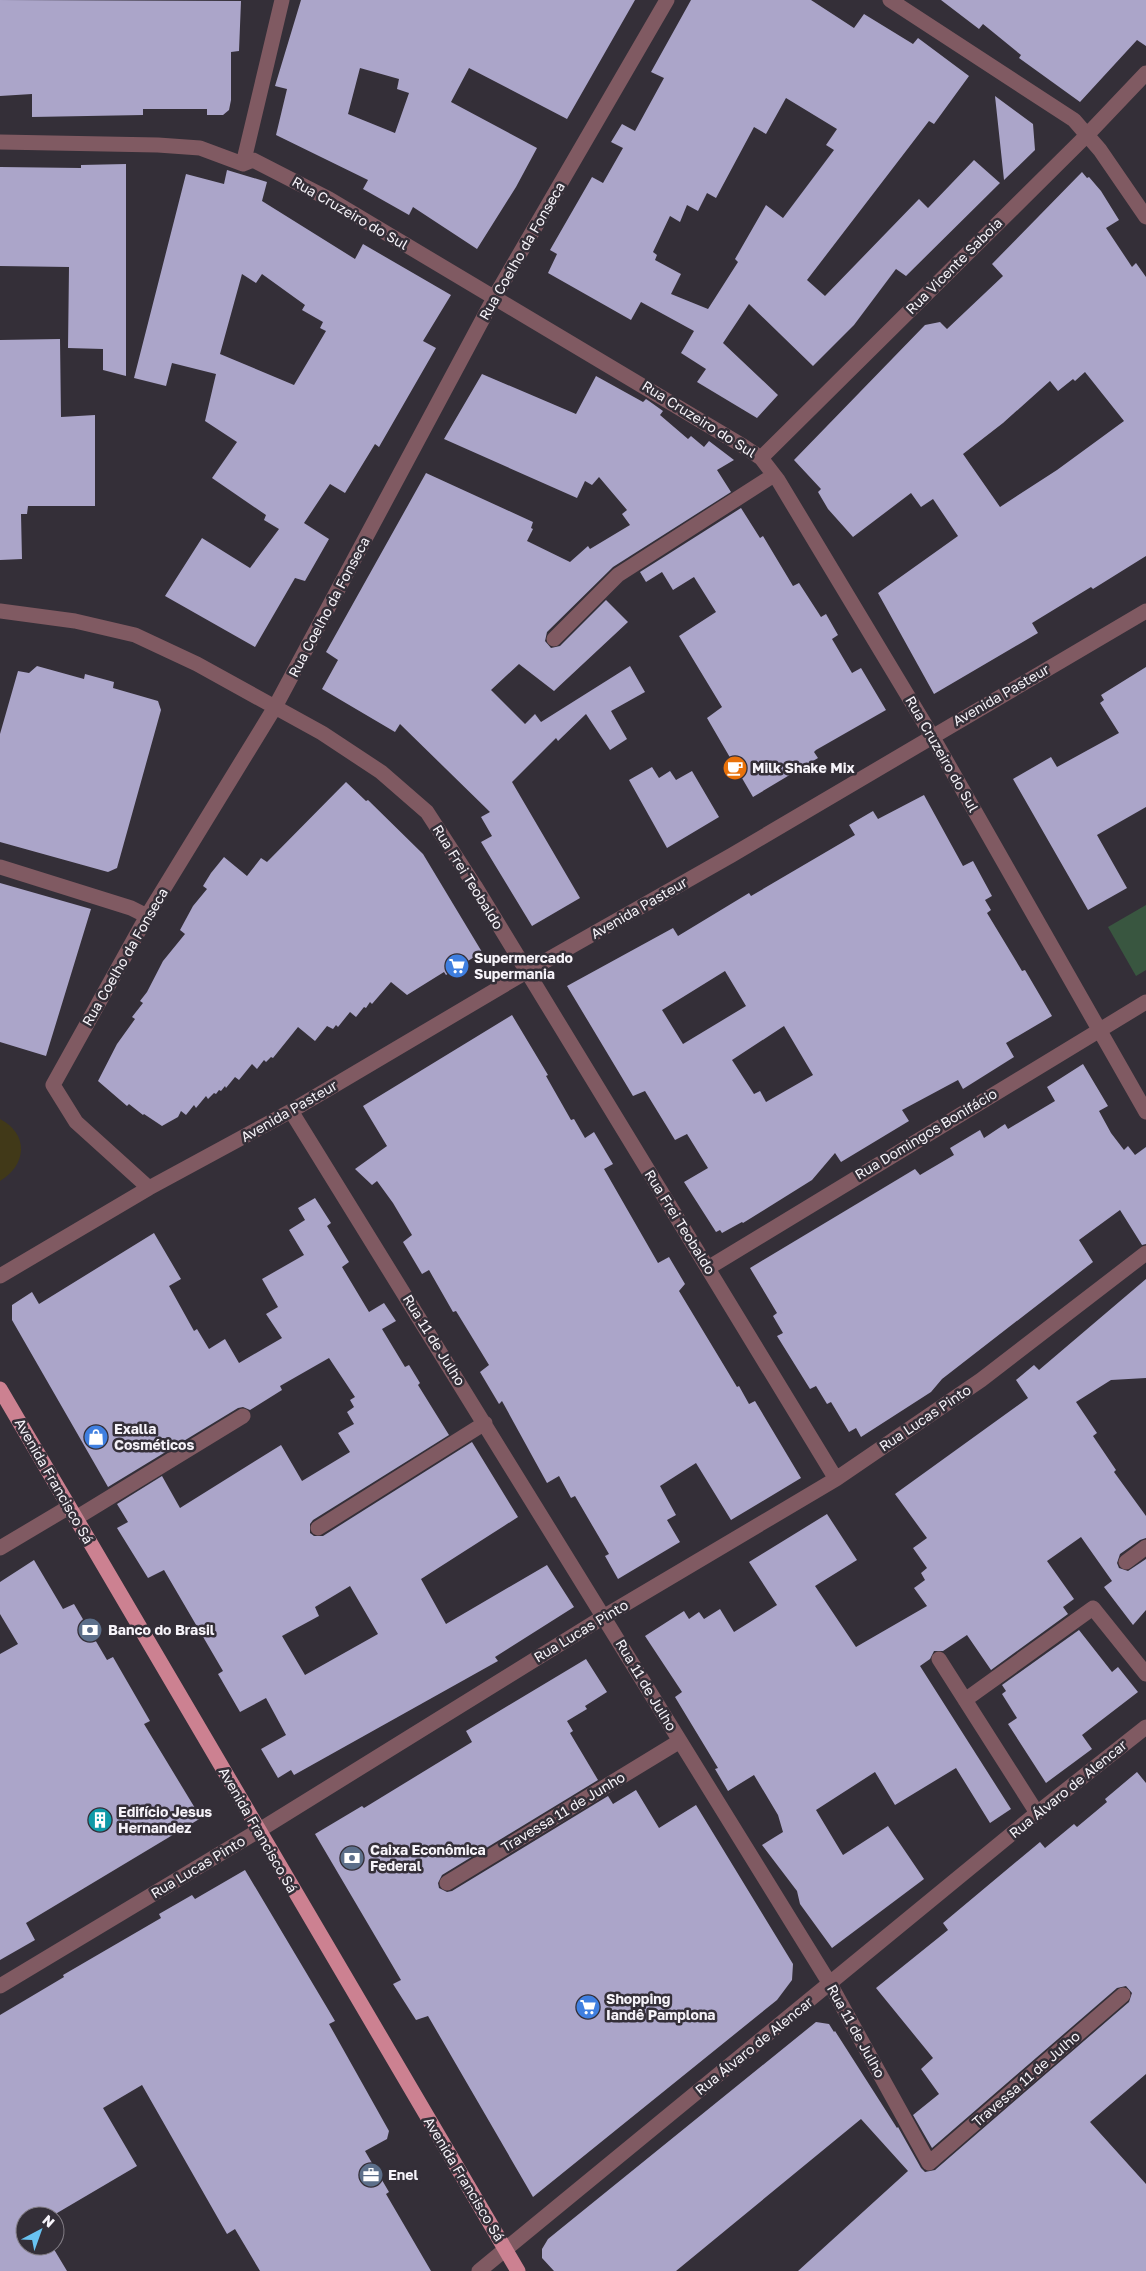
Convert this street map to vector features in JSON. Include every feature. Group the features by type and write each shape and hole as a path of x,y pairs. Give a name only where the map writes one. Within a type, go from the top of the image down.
{"main road":[{"name":"Avenida Francisco Sá","path":"0,1388 258,1831 518,2271"}],"street":[{"path":"243,164 282,0"},
{"name":"Rua Coelho da Fonseca","path":"149,1188 76,1122 53,1085 147,916 275,707 494,298 667,0"},
{"path":"890,0 914,6 1074,120 1088,134 1146,218"},
{"name":"Rua Vicente Saboia","path":"761,458 1088,134 1146,73"},
{"name":"Rua Cruzeiro do Sul","path":"0,142 158,145 200,148 243,164 253,160 276,171 631,378 761,458 774,474 932,736 1146,1112"},
{"path":"554,639 618,575 774,474"},
{"name":"Rua Frei Teobaldo","path":"0,611 75,621 135,635 197,664 322,733 381,772 427,812 475,886 836,1479"},
{"name":"Avenida Pasteur","path":"0,1276 149,1188 291,1110 526,972 732,855 1146,611"},
{"path":"0,867 131,908 147,916"},
{"name":"Rua Domingos Bonifácio","path":"708,1268 1146,1002"},
{"name":"Rua 11 de Julho","path":"291,1110 605,1616 830,1984 929,2162"},
{"name":"Rua Lucas Pinto","path":"0,1986 258,1831 605,1616 836,1479 981,1380 1146,1253"},
{"path":"0,1548 73,1512 243,1416"},
{"path":"318,1528 485,1423"},
{"path":"1126,1562 1146,1547"},
{"path":"965,1700 1093,1608 1146,1674"},
{"path":"939,1659 1037,1813"},
{"name":"Rua Álvaro de Alencar","path":"479,2271 1037,1813 1146,1727"},
{"name":"Travessa 11 de Junho","path":"447,1882 680,1741"},
{"name":"Travessa 11 de Julho","path":"929,2162 1123,1995"}],"green space":[{"path":"1146,905 1146,970 1136,976 1108,927"}],"sand":[{"path":"0,1119 16,1133 20,1141 21,1150 20,1158 15,1167 0,1181"}],"building":[{"path":"0,0 241,1 239,51 231,52 231,100 229,110 223,115 207,115 207,109 143,109 143,115 32,117 32,94 0,96"},
{"path":"301,0 635,0 567,119 469,68 451,102 537,148 516,187 477,249 413,207 409,215 363,189 368,180 276,135 287,89 275,86","holes":["360,68 399,79 397,89 409,93 395,133 348,114"]},
{"path":"691,0 811,0 854,28 864,14 913,44 918,38 969,76 934,124 929,121 807,280 825,296 919,199 928,208 974,160 1000,183 906,276 896,269 854,325 813,366 749,304 723,343 778,395 757,418 697,382 706,369 681,353 694,331 641,302 631,320 548,273 557,254 550,250 592,177 603,183 623,148 611,142 622,124 635,131 664,78 651,72","holes":["786,98 837,129 826,145 834,150 783,218 766,205 735,259 738,262 708,309 671,294 681,274 655,260 657,255 653,252 670,216 680,222 687,205 698,211 707,193 716,198 754,127 766,134"]},
{"path":"941,0 1146,0 1146,46 1137,40 1080,102 1019,58 1021,55 983,24 979,29"},
{"path":"995,96 1033,124 1035,150 1004,180"},
{"path":"126,164 126,376 103,370 103,349 68,348 69,267 0,266 0,167 81,168 81,165"},
{"path":"227,170 267,182 262,201 355,259 363,244 451,295 423,341 436,348 379,447 375,444 345,493 330,484 304,523 329,539 305,581 295,578 255,647 165,596 202,538 250,568 279,529 264,520 266,515 212,478 237,442 205,421 216,374 172,363 166,386 134,378 186,174 224,184","holes":["242,274 256,283 262,274 305,305 302,310 323,322 320,328 326,331 294,385 220,354"]},
{"path":"1082,172 1101,191 1119,220 1106,228 1132,267 1136,263 1146,277 1146,556 1093,589 1091,587 1032,623 1038,633 934,694 878,593 958,536 933,499 921,507 911,493 853,537 828,509 818,492 821,489 794,460 925,325 940,322 947,329 1003,276 992,264","holes":["1085,372 1124,421 1057,470 1000,507 963,454 1003,423 1050,381 1058,391 1073,379 1075,381"]},
{"path":"60,339 61,417 95,415 95,506 28,506 27,514 21,514 22,559 0,560 0,340"},
{"path":"482,374 576,414 596,376 643,402 646,399 663,411 660,415 688,439 691,436 704,447 709,441 734,460 717,470 731,492 613,567 547,632 545,641 551,648 560,646 606,600 628,622 554,691 519,664 491,690 525,724 535,714 541,722 630,666 645,692 611,711 627,739 610,750 586,714 558,741 556,738 512,782 580,898 532,926 481,842 492,836 481,817 490,812 400,724 395,732 322,689 338,660 326,652 426,473 533,522 531,528 533,529 527,541 570,562 588,546 590,549 630,525 622,514 627,510 599,477 592,485 585,481 577,498 444,439"},
{"path":"741,508 760,538 763,536 793,586 799,583 821,617 826,614 838,635 832,639 852,673 861,668 886,710 816,750 814,752 818,758 753,797 707,718 722,707 679,636 716,612 694,577 673,590 662,572 646,582 640,572"},
{"path":"37,666 84,679 85,674 114,682 113,688 158,701 161,710 117,868 108,872 0,842 0,734 18,671 29,673"},
{"path":"1146,667 1146,807 1097,835 1127,888 1088,910 1013,779 1051,757 1057,767 1119,733 1100,703 1104,700 1101,695"},
{"path":"652,767 659,778 670,771 676,780 692,771 719,817 667,848 629,780"},
{"path":"346,782 366,801 368,800 423,854 482,952 446,975 444,972 407,995 391,982 372,1004 370,1002 356,1017 350,1012 338,1027 336,1025 333,1029 327,1026 315,1041 298,1027 273,1058 271,1057 266,1062 264,1060 257,1069 252,1064 239,1080 235,1077 226,1088 225,1086 221,1091 219,1090 216,1094 214,1093 208,1099 206,1096 196,1108 194,1105 186,1115 181,1111 178,1117 162,1126 129,1104 127,1106 98,1081 117,1044 135,1019 132,1017 143,1003 140,1001 147,992 163,961 185,934 180,930 193,906 207,889 203,886 211,873 224,857 247,876 261,858 267,862"},
{"path":"924,795 963,866 973,861 992,896 985,900 991,910 987,913 1022,971 1025,970 1052,1016 1006,1043 1014,1057 963,1089 958,1080 902,1110 909,1121 841,1162 835,1153 812,1180 743,1223 722,1233 720,1230 716,1232 684,1182 708,1168 687,1134 675,1140 645,1091 633,1096 567,986 673,928 678,936 749,893 751,896 855,835 849,825 873,811 878,819","holes":["725,971 746,1006 683,1044 662,1010","784,1026 813,1075 766,1102 760,1091 754,1094 732,1060"]},
{"path":"0,883 91,909 46,1056 0,1042"},
{"path":"512,1015 548,1075 546,1076 571,1120 574,1119 585,1138 594,1132 613,1164 604,1169 658,1263 669,1257 685,1284 679,1291 737,1387 739,1386 749,1404 755,1401 801,1478 731,1520 696,1463 660,1486 676,1515 667,1520 680,1542 618,1579 605,1556 609,1554 575,1496 571,1498 559,1476 547,1483 502,1401 499,1404 480,1372 489,1365 456,1311 453,1312 429,1270 422,1274 403,1242 412,1235 393,1203 377,1181 372,1185 355,1169 387,1146 363,1106"},
{"path":"1083,1064 1108,1106 1099,1111 1111,1133 1124,1150 1128,1146 1135,1155 1146,1147 1146,1244 1142,1245 1120,1210 1079,1240 1093,1262 942,1379 931,1392 861,1437 856,1428 849,1432 831,1402 827,1404 816,1386 810,1389 777,1336 783,1333 773,1316 777,1313 750,1268 915,1169 920,1175 954,1155 950,1148 980,1130 984,1138 1005,1124 1008,1129 1055,1101 1047,1087"},
{"path":"315,1198 331,1223 327,1226 349,1262 342,1267 369,1312 384,1303 396,1321 382,1329 405,1367 409,1365 420,1383 418,1385 449,1435 313,1520 310,1524 310,1533 314,1536 323,1536 472,1442 518,1517 421,1579 446,1624 547,1565 574,1607 495,1657 498,1661 294,1775 291,1770 278,1778 261,1749 286,1735 266,1698 240,1712 218,1674 223,1671 164,1570 148,1578 117,1528 128,1522 117,1504 162,1476 180,1508 281,1445 302,1481 350,1452 338,1433 354,1424 347,1412 354,1407 350,1400 355,1397 329,1358 280,1386 282,1390 250,1410 243,1407 238,1408 108,1487 12,1320 12,1305 32,1292 39,1304 154,1233 181,1279 169,1286 194,1331 197,1329 209,1349 225,1339 239,1363 282,1338 266,1314 278,1307 262,1279 304,1255 289,1230 305,1220 298,1208","holes":["350,1586 378,1634 305,1675 282,1636 319,1616 315,1607"]},
{"path":"1146,1279 1146,1378 1111,1380 1076,1402 1097,1433 1093,1436 1116,1470 1114,1472 1146,1516 1146,1538 1120,1554 1117,1563 1119,1568 1128,1571 1146,1559 1146,1610 1133,1625 1104,1587 1112,1581 1081,1537 1047,1561 1074,1599 1063,1607 1068,1614 991,1670 967,1635 943,1651 934,1651 930,1659 920,1666 1011,1809 990,1823 956,1768 895,1805 875,1772 816,1810 843,1855 888,1826 924,1879 832,1948 800,1904 797,1891 762,1845 783,1832 778,1815 754,1775 728,1791 715,1769 718,1768 675,1697 682,1692 645,1636 684,1611 689,1619 699,1612 704,1619 720,1609 734,1632 777,1605 749,1562 827,1514 857,1560 815,1586 856,1647 927,1606 914,1588 925,1580 921,1573 927,1568 913,1548 927,1538 895,1494 1028,1398 1016,1380 1034,1365 1039,1370"},
{"path":"34,1560 63,1609 74,1604 107,1660 113,1657 150,1721 144,1724 201,1818 26,1923 35,1940 0,1960 0,1654 18,1644 0,1614 0,1582"},
{"path":"1079,1630 1112,1672 1118,1667 1138,1692 1082,1735 1092,1749 1046,1783 1008,1724 1017,1718 1002,1694 1006,1691 1002,1685"},
{"name":"Shopping Iandê Pamplona","path":"586,1659 607,1692 585,1706 587,1709 567,1721 573,1731 570,1733 598,1780 442,1875 438,1883 439,1888 447,1892 452,1891 608,1796 613,1804 636,1790 659,1828 696,1805 793,1964 792,1980 777,2000 533,2197 428,2016 416,2020 393,1984 401,1980 315,1834 362,1806 364,1808 472,1742 466,1731"},
{"path":"1137,1772 1146,1783 1146,2074 1090,2122 1146,2184 1146,2271 798,2271 908,2171 861,2119 676,2271 554,2271 542,2258 542,2249 548,2239 816,2022 829,2024 835,2031 898,2127 921,2168 925,2172 935,2170 1129,2002 1132,1993 1126,1986 1117,1988 932,2148 913,2115 939,2094 921,2069 933,2058 876,1988 948,1930 943,1923 1040,1842 1045,1848 1074,1824 1077,1827 1107,1802 1105,1799"},
{"path":"245,1870 335,2021 329,2024 389,2131 387,2139 365,2151 389,2192 386,2194 431,2271 260,2271 235,2229 227,2234 142,2085 103,2108 137,2166 65,2208 65,2206 15,2206 15,2256 58,2256 67,2271 0,2271 0,2015 64,1977 63,1975 161,1918 159,1914 192,1895 195,1899"}],"place":[{"name":"Milk Shake Mix","path":"735,768"},
{"name":"Supermercado Supermania","path":"457,966"},
{"name":"Exalla Cosméticos","path":"96,1437"},
{"name":"Banco do Brasil","path":"90,1630"},
{"name":"Edifício Jesus Hernandez","path":"100,1820"},
{"name":"Caixa Econômica Federal","path":"352,1858"},
{"name":"Shopping Iandê Pamplona","path":"588,2007"},
{"name":"Enel","path":"371,2175"}]}
